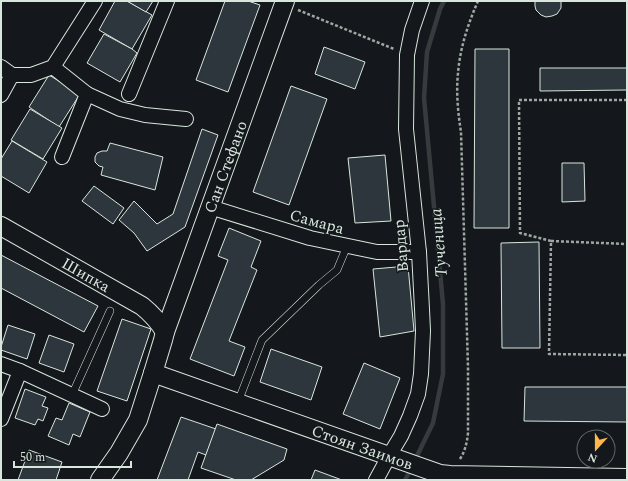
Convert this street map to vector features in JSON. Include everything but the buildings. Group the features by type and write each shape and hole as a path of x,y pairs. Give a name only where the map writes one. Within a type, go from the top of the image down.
{"street":[{"path":"1,95 6,71 31,75 54,67 95,1"},
{"path":"129,94 167,1"},
{"name":"Вардар","path":"376,480 396,458 400,436 410,416 418,394 421,374 423,331 418,252 406,129 407,55 412,30 422,1"},
{"name":"Сан Стефано","path":"100,480 119,453 138,420 164,340 165,332 285,3"},
{"path":"54,67 87,94 120,109 145,115 186,119"},
{"path":"62,157 87,94"},
{"name":"Самара","path":"210,207 310,238 377,252 418,252"},
{"name":"Шипка","path":"1,226 142,306 156,319 165,332"},
{"path":"1,364 20,371 102,409"},
{"path":"1,419 20,371"},
{"name":"Стоян Заимов","path":"153,373 445,474 627,478"}],"lane":[{"path":"238,402 262,340 304,299 337,270 347,246"},
{"path":"72,395 110,311"}],"path":[{"path":"445,474 464,453 468,433 468,367 461,132 458,111 458,72 466,33 478,1"},
{"path":"285,3 407,55"},
{"path":"627,100 519,100 520,232 551,241 627,244"},
{"path":"551,241 549,354 627,355"}],"waterway":[{"name":"Тученица","path":"415,460 433,423 443,374 443,304 424,98 427,52 440,9 444,1"},
{"name":"Тученица","path":"405,480 411,469"}]}
